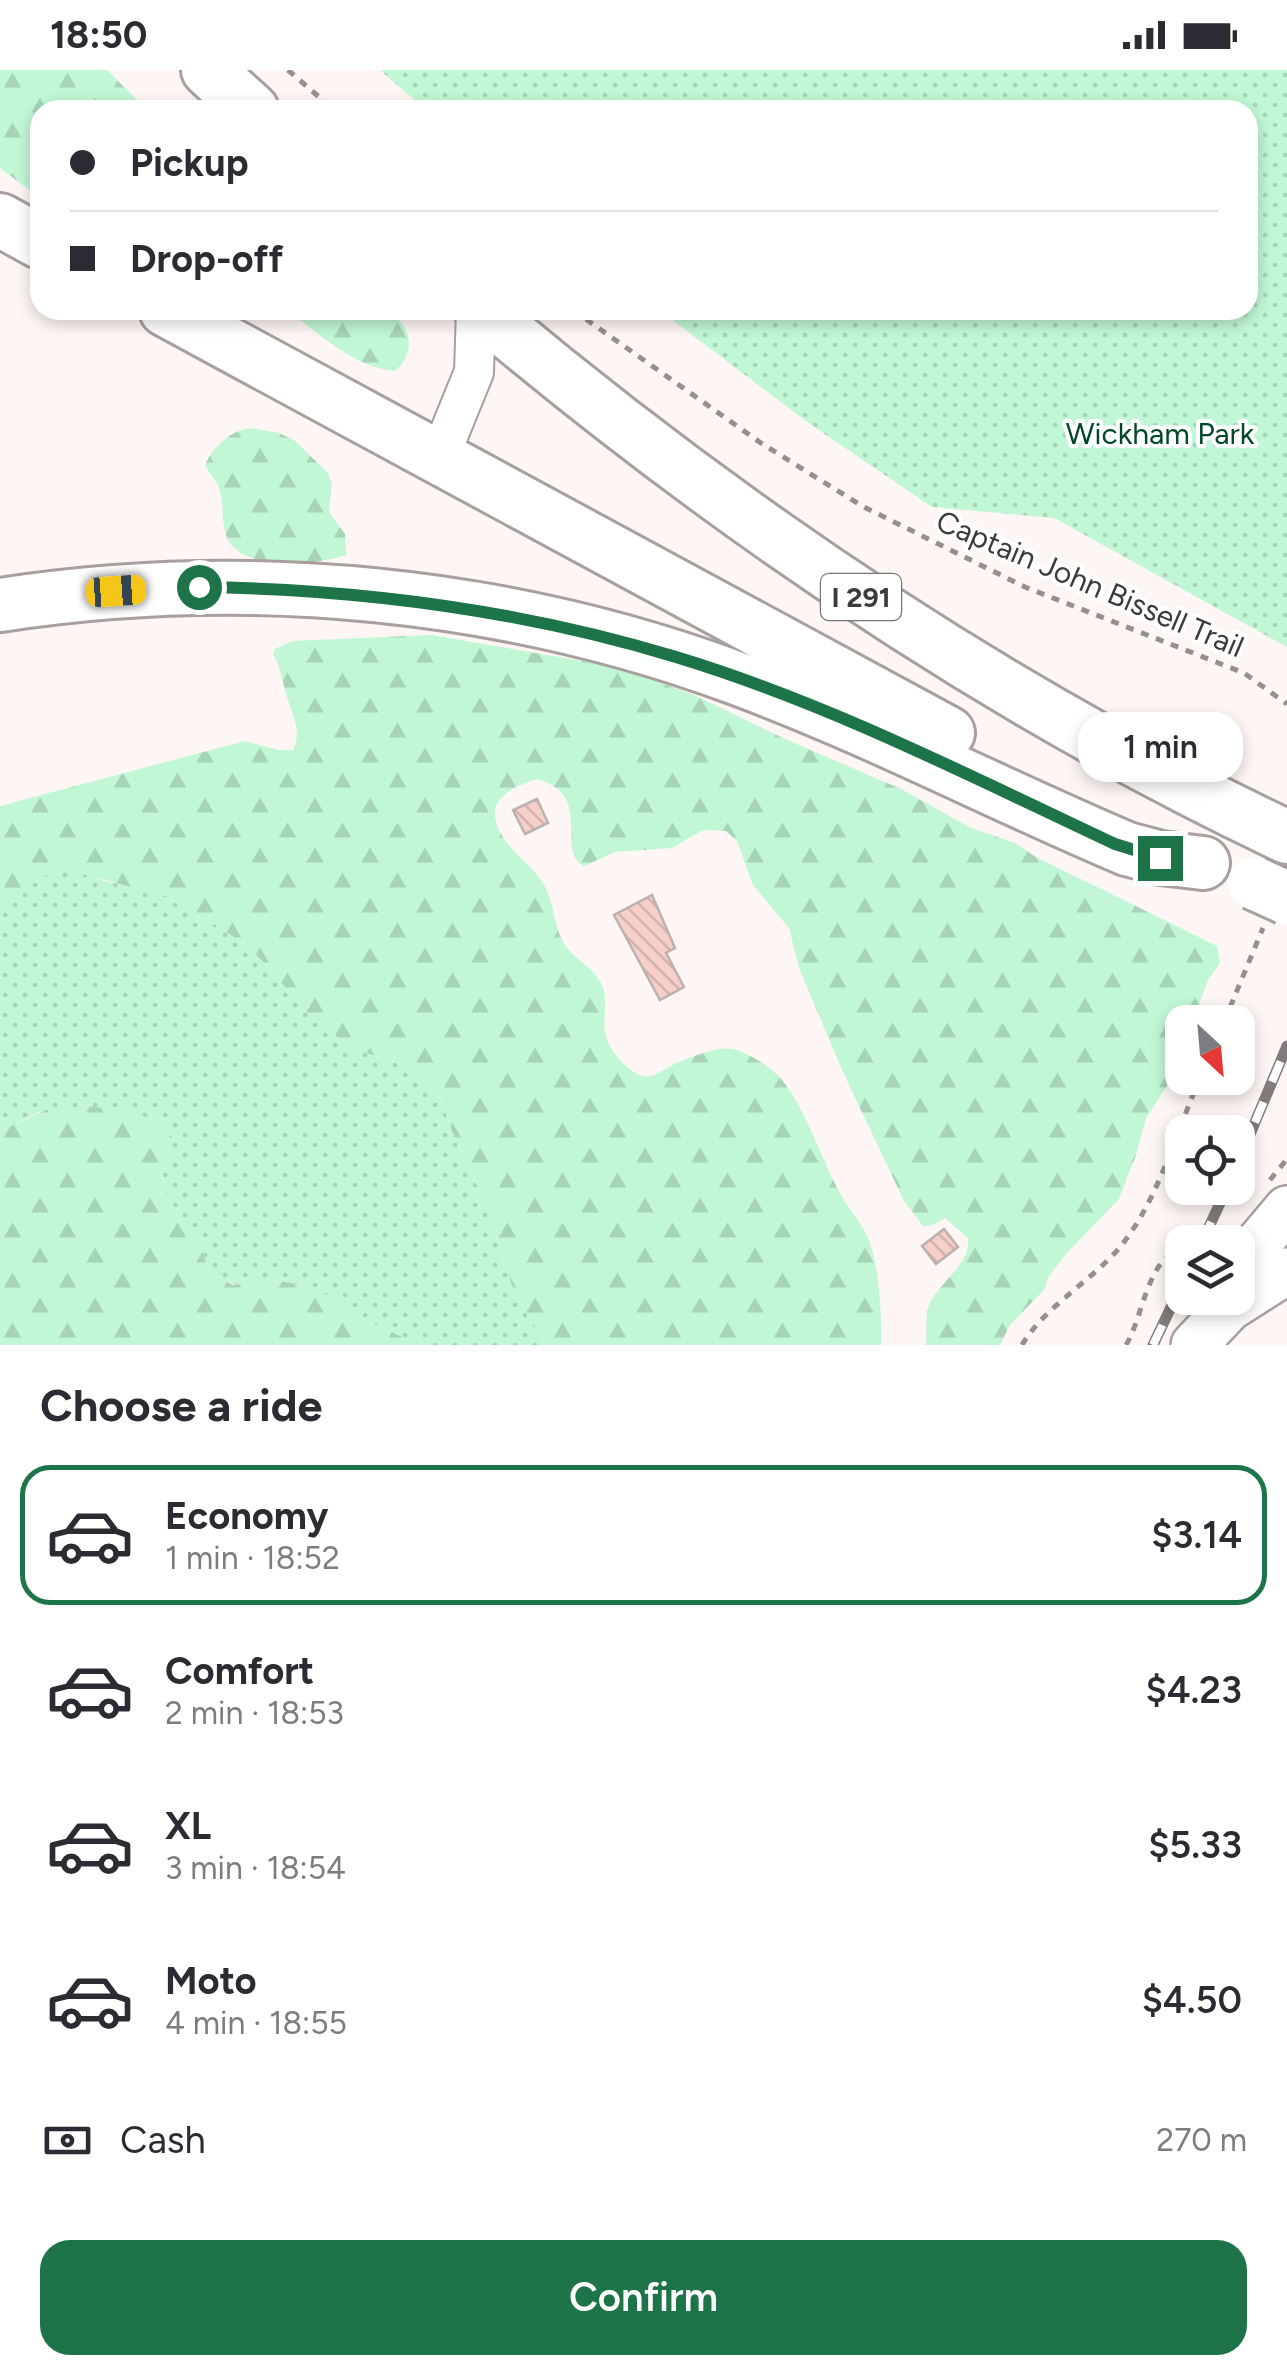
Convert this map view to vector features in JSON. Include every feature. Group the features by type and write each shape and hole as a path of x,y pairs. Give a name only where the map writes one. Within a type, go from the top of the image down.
{"highway":[{"path":"207,72 240,100"},
{"path":"0,220 30,236"},
{"path":"184,320 991,756 1270,899"},
{"name":"I 291","path":"490,320 650,448 827,575 919,635 1073,726 1281,835"},
{"path":"0,605 136,590 300,590 417,601 546,624 679,658 738,678 894,742 1127,849 1203,863"}],"main road":[{"path":"1255,1248 1287,1209"},
{"path":"1255,1287 1287,1270"},
{"path":"1194,1345 1220,1315"}],"lane":[{"path":"439,458 474,372 477,320"}],"path":[{"path":"288,70 322,100"},
{"name":"Captain John Bissell Trail","path":"586,320 745,432 862,506 1025,587 1244,674 1287,704"},
{"path":"1230,1005 1270,899"},
{"path":"1022,1345 1128,1236 1153,1190 1193,1095"},
{"path":"1126,1345 1141,1315 1157,1266 1165,1257"}],"green space":[{"path":"0,70 107,70 137,100 30,100 30,190 0,168"},
{"name":"Wickham Park","path":"380,70 1287,70 1287,647 1054,518 932,507 810,424 672,320 1258,320 1258,100 414,100"},
{"path":"299,320 399,320 409,340 407,356 395,371 365,363"},
{"path":"251,428 294,440 328,473 332,484 329,512 345,534 346,555 301,563 265,561 249,557 228,540 218,485 205,465 224,441"},
{"path":"431,635 627,671 692,694 901,789 971,828 1015,843 1217,946 1220,963 1208,980 1199,1005 1165,1005 1165,1089 1146,1118 1119,1199 1065,1255 1044,1290 1010,1325 1000,1345 926,1345 929,1305 965,1256 968,1238 945,1218 923,1226 904,1201 799,968 789,928 753,885 737,841 726,831 703,830 672,848 615,852 584,866 572,848 570,810 555,787 537,779 530,781 503,796 495,809 502,835 547,890 562,940 598,978 605,998 607,1038 622,1062 639,1075 652,1076 699,1054 733,1049 766,1066 791,1092 841,1195 869,1240 879,1292 881,1345 547,1345 515,1295 486,1205 443,1104 422,1076 359,1051 330,1032 301,1009 276,975 245,944 173,898 63,869 33,881 0,904 0,806 245,741 293,750 296,729 273,654 292,641"},
{"path":"71,868 103,881 153,890 180,901 245,944 276,975 301,1009 359,1051 422,1076 443,1104 486,1205 515,1295 547,1345 419,1345 360,1317 330,1296 292,1283 271,1280 243,1286 223,1281 209,1270 199,1244 164,1191 163,1173 173,1139 152,1119 87,1106 39,1112 0,1131 0,904 42,876"},
{"path":"87,1106 136,1114 167,1130 173,1139 163,1173 164,1191 216,1276 233,1285 271,1280 292,1283 330,1296 360,1317 419,1345 0,1345 0,1131 48,1109"}],"building":[{"path":"537,799 548,823 525,834 513,810"},
{"path":"652,895 675,948 666,953 684,987 660,1000 614,915"},
{"path":"944,1229 958,1247 936,1264 922,1246"}],"railway":[{"path":"1255,1122 1287,1046"},
{"path":"1210,1225 1219,1205"},
{"path":"1153,1345 1167,1315"}],"route":[{"path":"199,587 300,590 417,601 546,624 652,650 815,709 1115,844 1160,858"}]}
